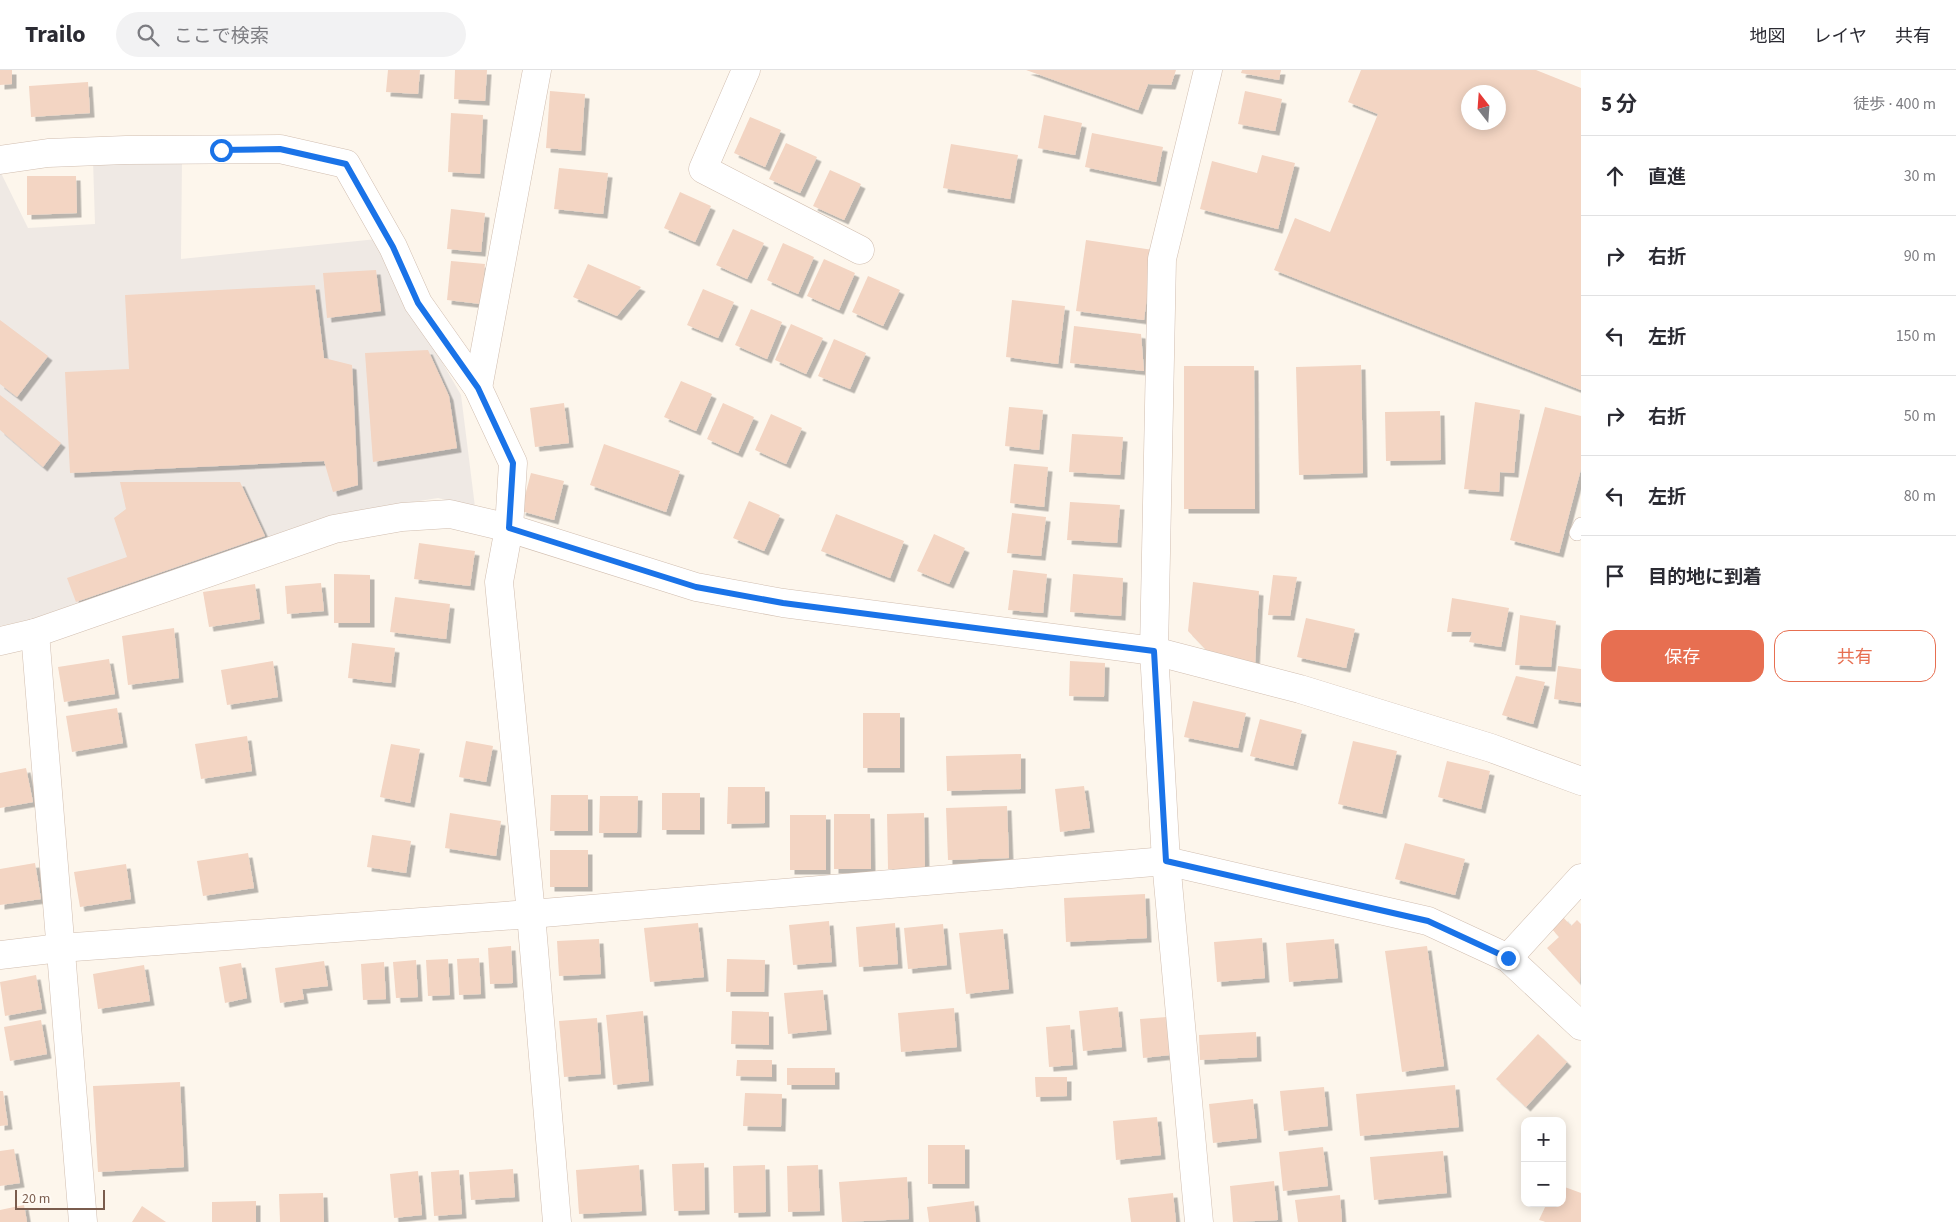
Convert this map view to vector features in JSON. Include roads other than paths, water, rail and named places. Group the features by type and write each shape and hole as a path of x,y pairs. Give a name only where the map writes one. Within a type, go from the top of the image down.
{"street":[{"path":"478,388 537,70"},
{"path":"746,70 704,169 860,250"},
{"path":"1199,1222 1166,861 1154,651 1162,259 1208,70"},
{"path":"0,160 48,153 126,150 280,149 346,164 393,247 418,303 478,388 513,463 509,528 499,582 531,914 557,1222"},
{"path":"0,640 35,633 334,529 402,516 450,514 509,528 696,587 773,602 1154,651 1319,695 1491,748 1581,781"},
{"path":"35,633 83,1222"},
{"path":"0,955 60,948 531,914 1166,861 1428,921 1508,958 1581,1026"},
{"path":"1508,958 1581,878"}]}
